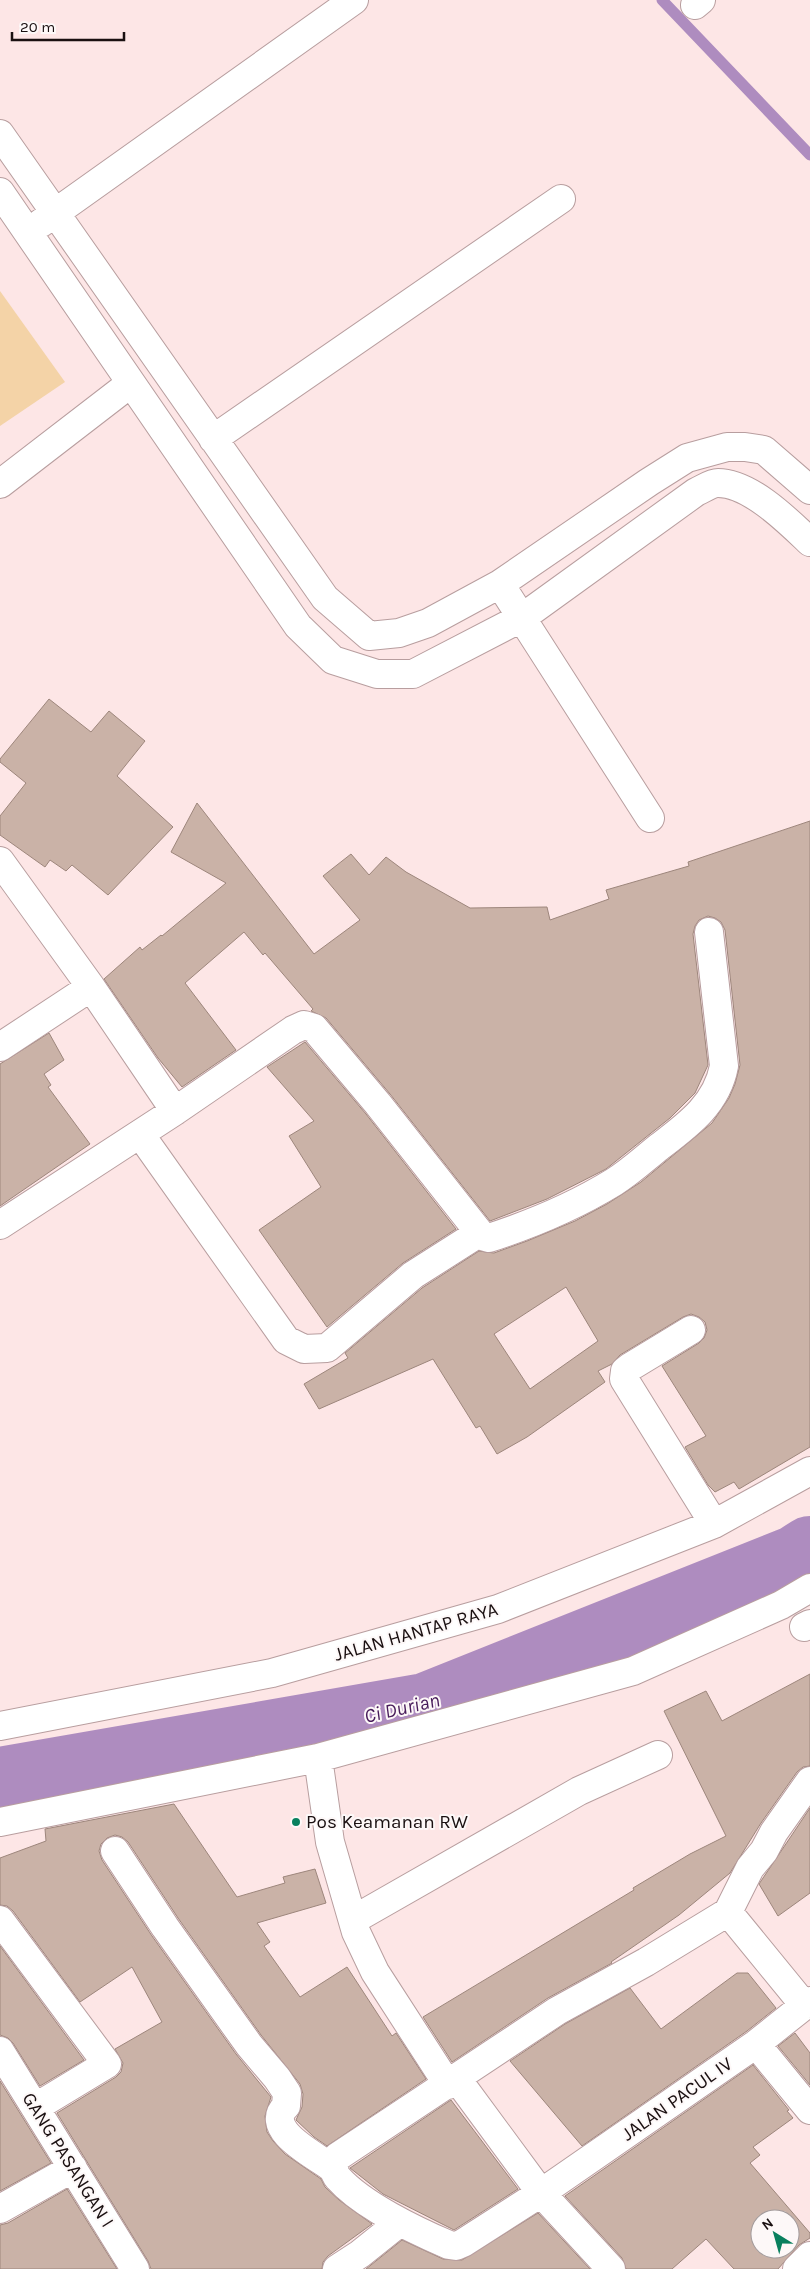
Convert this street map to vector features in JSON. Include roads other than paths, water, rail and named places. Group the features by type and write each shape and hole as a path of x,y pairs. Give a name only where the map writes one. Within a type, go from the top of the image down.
{"street":[{"path":"28,232 354,0"},
{"path":"0,134 325,598 369,636 399,634 428,622 500,584 687,458 727,447 764,450 810,490"},
{"path":"0,192 298,626 333,660 377,674 413,674 522,617 696,492 716,483 735,485 783,516 810,542"},
{"path":"213,439 561,199"},
{"path":"0,484 132,383"},
{"path":"500,584 650,818"},
{"path":"0,861 92,987 175,1111"},
{"path":"0,1225 175,1111 293,1030 304,1025 314,1028 378,1104 479,1233 485,1238 544,1218 614,1181 684,1128 711,1101 721,1083 724,1066 709,932"},
{"path":"0,1047 92,987"},
{"path":"140,1134 286,1340 304,1349 327,1348 413,1275 479,1233"},
{"path":"691,1330 630,1368 626,1371 624,1378 714,1524"},
{"name":"JALAN HANTAP RAYA","path":"0,1726 263,1674 498,1609 714,1524 810,1471"},
{"path":"0,1822 318,1758 633,1671 781,1605 810,1588"},
{"path":"353,1920 578,1791 658,1755"},
{"path":"318,1758 330,1842 356,1932 374,1972 453,2082 541,2193 611,2269"},
{"path":"333,2169 337,2157 558,2011 646,1962 728,1912 750,1868 764,1851 774,1832 810,1781"},
{"path":"115,1851 165,1927 249,2044 287,2093 286,2106 281,2115 281,2124 296,2144 333,2169 338,2178 366,2200 400,2222 360,2254 337,2269"},
{"path":"728,1912 807,2003"},
{"path":"1,1926 107,2064 36,2107"},
{"name":"JALAN PACUL IV","path":"400,2222 449,2245 456,2246 541,2193 756,2044 807,2003"},
{"path":"756,2044 810,2110"},
{"name":"GANG PASANGAN I","path":"0,2051 135,2269"},
{"path":"0,2209 73,2168"},
{"path":"797,2269 810,2256"}],"waterway":[{"path":"662,0 810,155"},
{"name":"Ci Durian","path":"0,1781 425,1707 796,1559 810,1550"}],"place":[{"name":"Pos Keamanan RW","path":"296,1822"}]}
